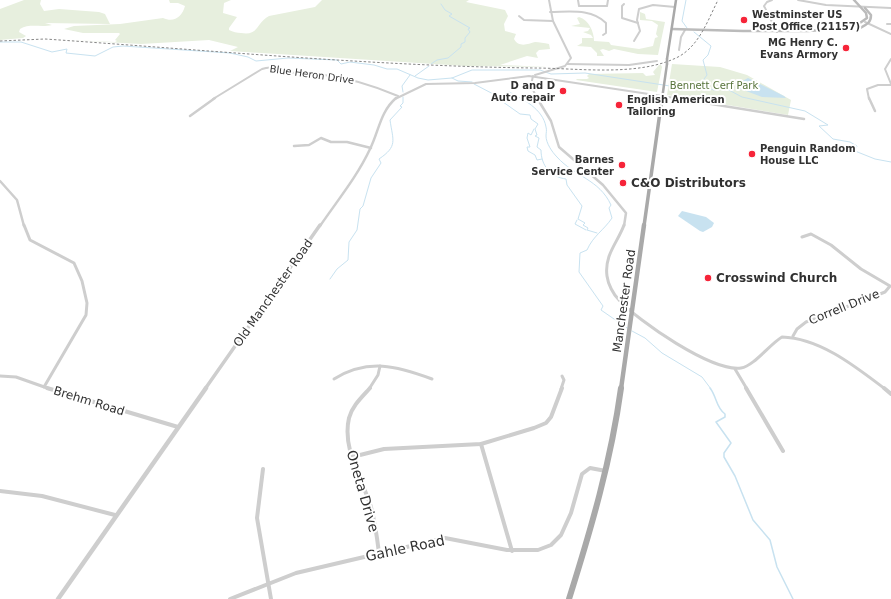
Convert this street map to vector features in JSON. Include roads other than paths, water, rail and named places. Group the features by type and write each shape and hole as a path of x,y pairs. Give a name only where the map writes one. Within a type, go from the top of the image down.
{"main road":[{"name":"Manchester Road","path":"569,599 595,517 619,405 676,0"},
{"path":"777,32 850,28 865,22 867,16 854,0"},
{"path":"672,29 798,34 860,28 869,23 871,17 858,0"}],"street":[{"path":"549,0 550,12 553,21 570,56 568,64"},
{"path":"578,0 579,6 607,6 608,0"},
{"path":"772,0 767,2 764,6 771,23 777,32"},
{"path":"798,0 823,5 891,8"},
{"path":"624,4 622,6 622,18 628,22 638,23"},
{"path":"634,41 640,31 637,13 642,7 653,5 675,7"},
{"path":"550,12 583,12 597,16 606,23 606,33 603,35"},
{"path":"519,16 524,20 553,21"},
{"path":"865,22 891,34"},
{"path":"679,50 681,37 685,30"},
{"path":"875,111 867,95 867,89 878,85 891,84 885,72 886,64 891,59"},
{"name":"Old Manchester Road","path":"58,599 115,515 352,180 371,148 387,106 398,96 426,84 469,84 533,76 568,64 629,65 657,61"},
{"name":"Blue Heron Drive","path":"190,116 200,107 262,69 270,67 278,68 289,73 315,74 360,81 398,96"},
{"path":"533,76 531,85 534,94 551,121 555,139 559,147 603,185 626,213 625,221 608,254 606,273 615,294 633,313 686,349 712,362 735,369 747,366 780,338 793,336 807,341 837,357 891,394"},
{"name":"Old Manchester Road","path":"533,76 662,96"},
{"path":"662,96 804,119"},
{"path":"294,146 309,145 321,138 332,142 347,142 371,148"},
{"path":"0,181 17,200 27,236 36,243 74,263 86,296 86,315 44,387"},
{"name":"Correll Drive","path":"793,336 797,328 807,322 823,314 879,295 890,286 879,278 861,269 831,245 811,234 802,237"},
{"path":"334,380 354,368 368,365 395,367 432,379"},
{"name":"Oneta Drive","path":"379,553 373,516 352,458 349,418 357,403 375,382 380,366"},
{"path":"735,369 783,451"},
{"name":"Brehm Road","path":"0,376 16,377 44,387 178,427"},
{"path":"352,458 384,449 481,444 546,423 558,402 564,380 562,376"},
{"path":"481,444 512,551"},
{"name":"Gahle Road","path":"230,599 296,573 445,538 463,540 512,551 540,551 553,544 560,537 567,523 582,474 590,468 606,471"},
{"path":"263,469 257,518 271,599"},
{"path":"0,491 42,496 115,515"}],"water":[{"path":"748,78 786,98 762,97 738,88 739,83"},
{"path":"682,211 706,217 714,223 712,227 703,232 700,231 678,216"}],"waterway":[{"path":"686,0 682,21 687,28"},
{"path":"431,64 437,60 448,58 461,47 461,44 465,42 465,38 470,32 468,29 470,28 449,16 452,14 445,10 441,4"},
{"path":"694,32 711,46 708,55 703,60 707,75 699,86"},
{"path":"0,42 21,42 52,52 67,49 66,53 95,56 113,47 123,46 230,53 248,57 256,61 288,58 337,60 341,64 350,62 374,65 387,69 397,69 418,78 428,80 452,78"},
{"path":"415,76 429,66"},
{"path":"452,78 472,70 540,70 551,74 585,73 670,86 699,86"},
{"path":"403,92 402,86 410,75"},
{"path":"452,78 458,81 472,82"},
{"path":"474,84 499,97 509,92 532,105 544,121 547,142 555,155 564,164 600,189 606,196 611,205 609,208 612,218 592,241 587,250 580,253 579,272 603,306 601,310 627,328"},
{"path":"699,86 714,90 727,89 742,97 805,111 828,125 819,126 833,139 850,142 857,146 855,151 875,159 891,162"},
{"path":"330,279 337,269 348,260 349,242 357,230 360,209 363,206 371,178 381,163 379,159 392,146 393,138 390,120 402,107 400,106 403,103 403,97"},
{"path":"496,97 520,114 530,115 531,119 538,124 535,129 537,135 535,136 539,138 537,147 541,150 541,156 545,166 551,173 566,179 567,185 582,206 578,219 585,223 583,225 588,228 587,230 597,233"},
{"path":"534,129 531,135 528,133 527,138 530,147 527,147 528,151 535,155 537,160 542,159"},
{"path":"577,220 575,224 586,230"},
{"path":"632,331 645,338 662,353 702,377 711,389"},
{"path":"710,388 718,406 725,414 725,417 716,422 731,443 724,453 724,457 735,476 753,520 770,540 777,567 793,599"}],"railway":[{"path":"0,41 45,39 351,61 473,67 588,70 626,69 662,63 678,57 685,52 692,46 702,32 718,0"}],"place":[{"name":"Westminster US Post Office (21157)","path":"744,20"},
{"name":"MG Henry C. Evans Armory","path":"846,48"},
{"name":"D and D Auto repair","path":"563,91"},
{"name":"English American Tailoring","path":"619,105"},
{"name":"Penguin Random House LLC","path":"752,154"},
{"name":"Barnes Service Center","path":"622,165"},
{"name":"C&O Distributors","path":"623,183"},
{"name":"Crosswind Church","path":"708,278"}],"park label":[{"name":"Bennett Cerf Park","path":"714,85"}]}
